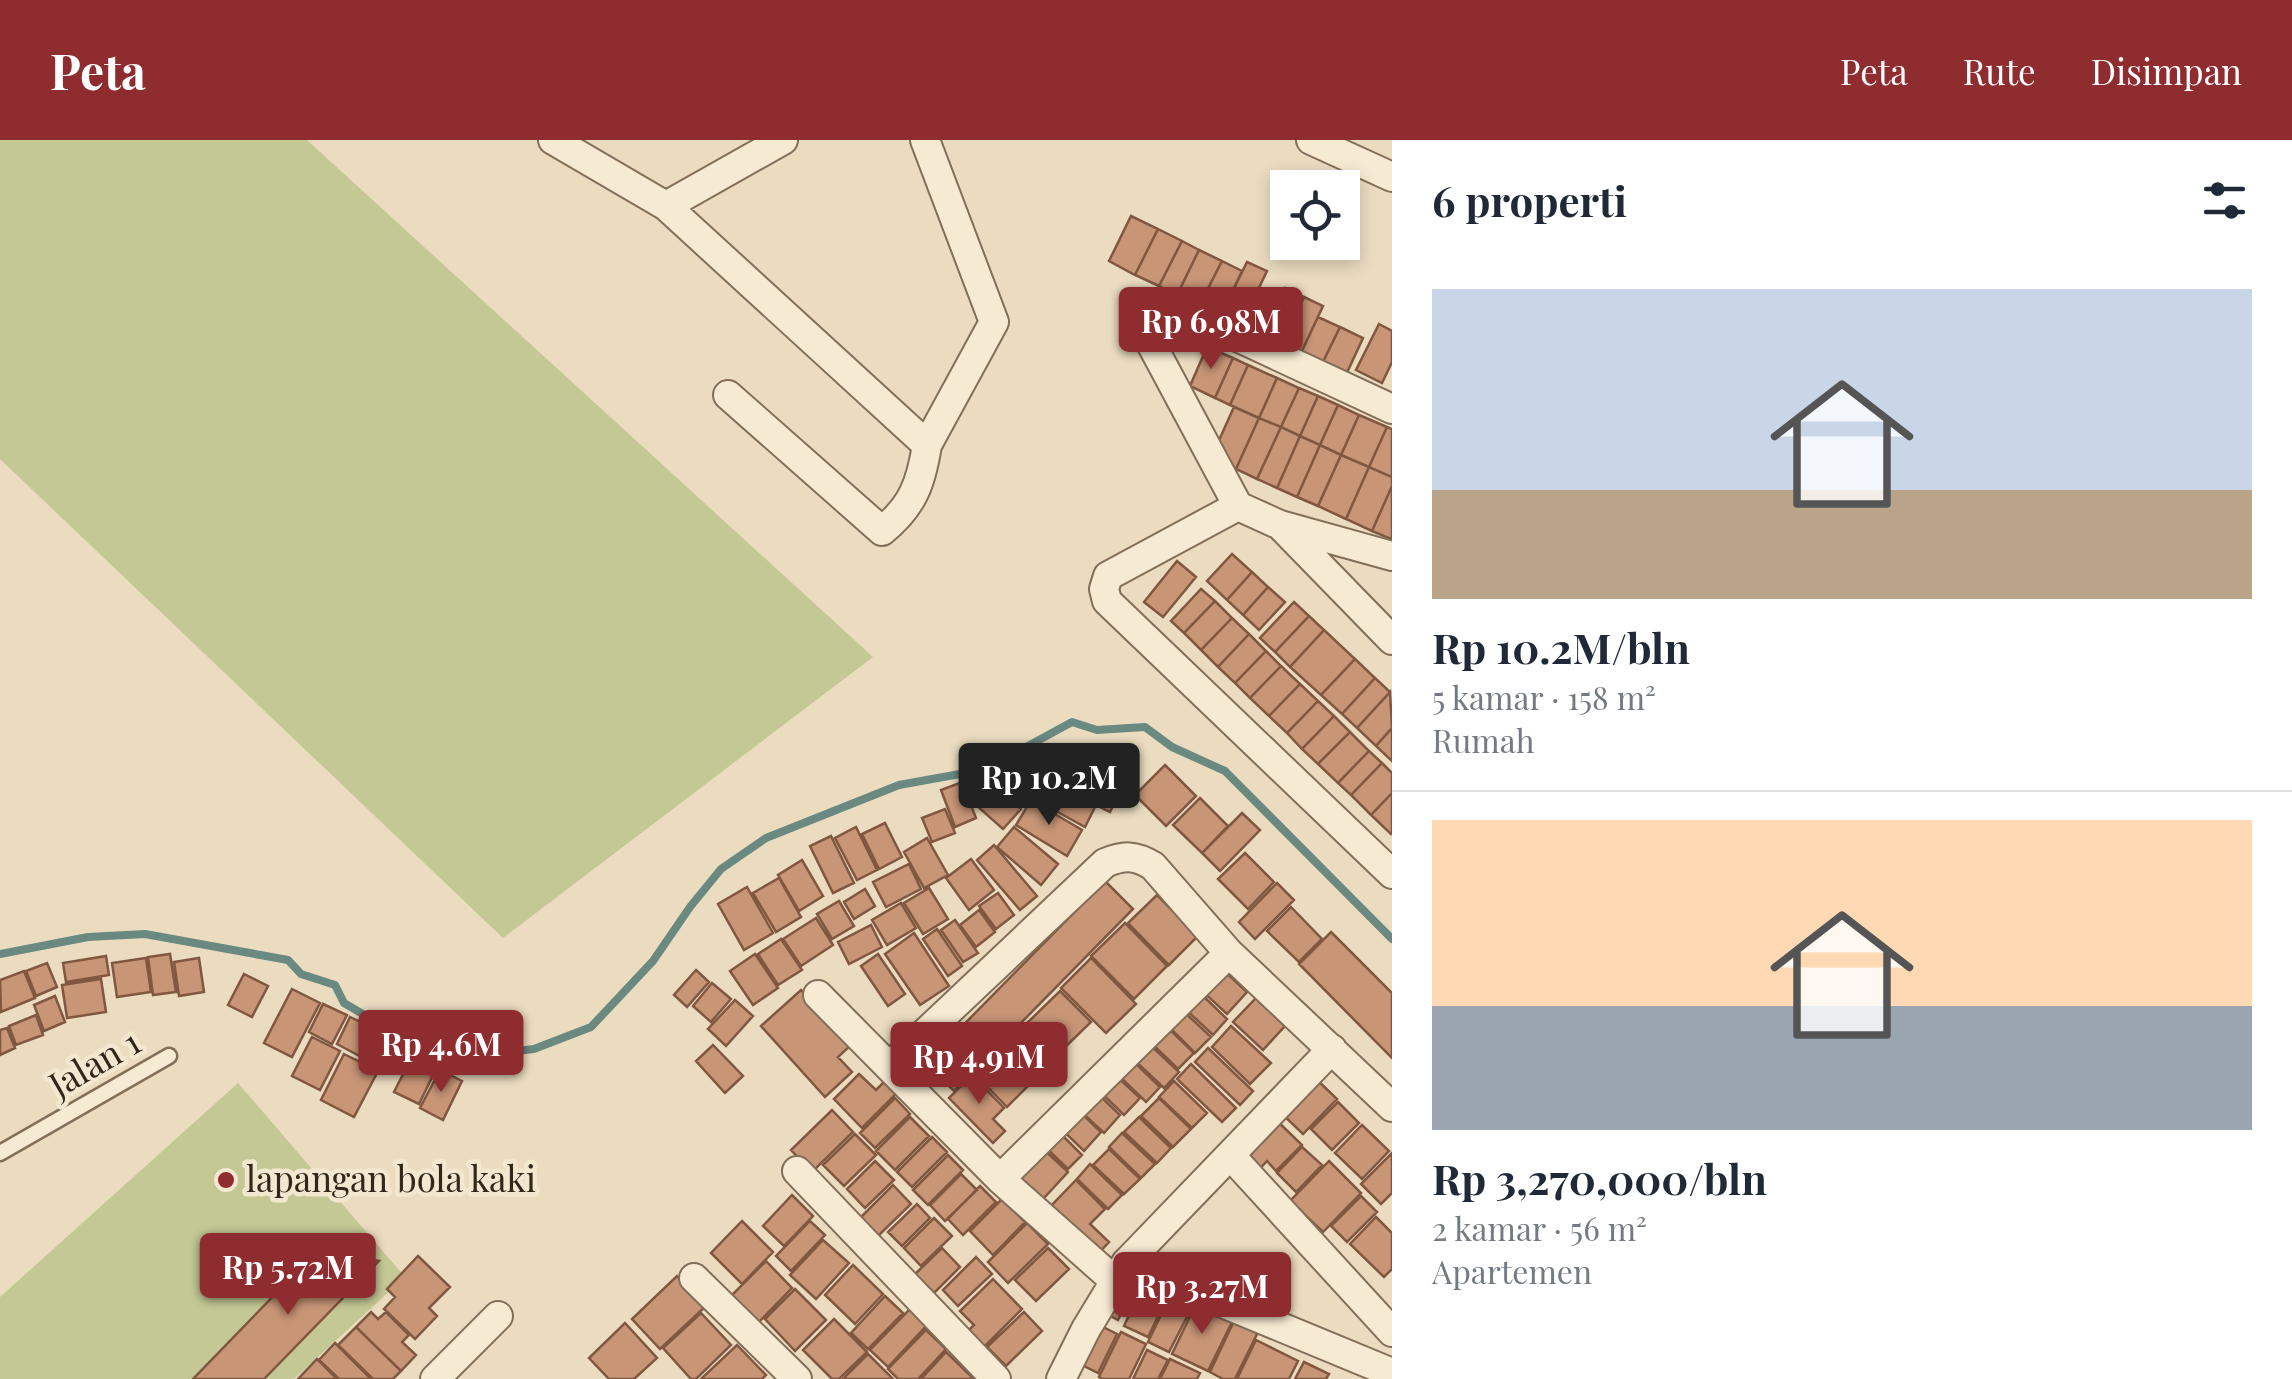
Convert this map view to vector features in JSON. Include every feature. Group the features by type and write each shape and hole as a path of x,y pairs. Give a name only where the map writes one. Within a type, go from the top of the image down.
{"street":[{"path":"552,140 666,206 927,445"},
{"path":"666,206 783,140"},
{"path":"728,396 882,531 902,515 922,478 927,445 994,322 924,140"},
{"path":"1312,140 1392,177"},
{"path":"1392,409 1174,308 1162,310 1150,320 1147,336 1238,506 1280,525 1392,556"},
{"path":"1238,506 1108,576 1106,601 1392,874"},
{"path":"1280,525 1392,640"},
{"path":"889,1068 1104,863 1122,856 1138,857 1153,866 1229,952 1392,1107"},
{"path":"1000,1180 1229,952"},
{"path":"818,995 1000,1180 1121,1272 1392,1374"},
{"path":"1060,1379 1121,1272 1332,1049"},
{"path":"1230,1155 1392,1332"},
{"path":"798,1171 996,1379"},
{"path":"694,1278 797,1379"},
{"path":"434,1379 498,1316"}],"lane":[{"name":"Jalan 1","path":"0,1153 169,1056"}],"green space":[{"path":"0,140 307,140 873,657 503,938 0,459"},
{"name":"lapangan bola kaki","path":"238,1083 405,1277 294,1379 0,1379 0,1297"}],"building":[{"path":"1131,216 1158,229 1135,275 1109,261"},
{"path":"1158,229 1182,241 1159,286 1135,275"},
{"path":"1182,241 1199,250 1177,295 1159,286"},
{"path":"1199,250 1222,261 1199,306 1177,295"},
{"path":"1222,261 1242,271 1220,317 1199,306"},
{"path":"1247,262 1267,271 1240,327 1220,317"},
{"path":"1259,288 1277,298 1264,325 1245,316"},
{"path":"1285,288 1304,297 1280,346 1261,337"},
{"path":"1304,297 1323,306 1300,355 1280,346"},
{"path":"1318,317 1340,327 1321,366 1300,355"},
{"path":"1379,324 1392,331 1392,362 1382,383 1356,370"},
{"path":"1340,327 1363,338 1345,377 1321,366"},
{"path":"1207,347 1233,358 1215,398 1190,386"},
{"path":"1233,358 1248,365 1230,405 1215,398"},
{"path":"1248,365 1277,378 1259,418 1230,405"},
{"path":"1277,378 1299,388 1281,427 1259,418"},
{"path":"1299,388 1318,396 1300,436 1281,427"},
{"path":"1318,396 1338,405 1320,445 1300,436"},
{"path":"1338,405 1359,415 1341,455 1320,445"},
{"path":"1234,407 1259,418 1236,469 1217,461 1216,447"},
{"path":"1359,415 1387,427 1369,467 1341,455"},
{"path":"1259,418 1281,427 1257,479 1236,469"},
{"path":"1281,427 1300,436 1277,488 1257,479"},
{"path":"1387,427 1392,429 1392,477 1369,467"},
{"path":"1300,436 1320,445 1297,497 1277,488"},
{"path":"1320,445 1341,455 1318,506 1297,497"},
{"path":"1341,455 1369,467 1346,519 1318,506"},
{"path":"1369,467 1392,477 1392,486 1372,531 1346,519"},
{"path":"1392,486 1392,537 1391,539 1372,531"},
{"path":"1232,554 1252,572 1227,600 1207,581"},
{"path":"1177,561 1196,577 1163,617 1144,602"},
{"path":"1252,572 1268,587 1243,615 1227,600"},
{"path":"1268,587 1285,602 1259,630 1243,615"},
{"path":"1201,589 1215,601 1184,633 1171,621"},
{"path":"1215,601 1232,618 1201,650 1184,633"},
{"path":"1294,602 1309,616 1275,652 1260,638"},
{"path":"1309,616 1324,630 1290,667 1275,652"},
{"path":"1232,618 1249,634 1218,667 1201,650"},
{"path":"1324,630 1355,659 1321,695 1290,667"},
{"path":"1249,634 1266,651 1235,683 1218,667"},
{"path":"1266,651 1281,666 1250,698 1235,683"},
{"path":"1355,659 1375,678 1342,714 1321,695"},
{"path":"1281,666 1300,684 1269,716 1250,698"},
{"path":"1375,678 1390,692 1357,728 1342,714"},
{"path":"1300,684 1318,701 1287,733 1269,716"},
{"path":"1390,692 1392,728 1376,746 1357,728"},
{"path":"1318,701 1334,716 1302,749 1287,733"},
{"path":"1334,716 1350,732 1318,764 1302,749"},
{"path":"1392,728 1392,761 1376,746"},
{"path":"1350,732 1369,751 1338,783 1318,764"},
{"path":"1067,747 1082,754 1064,789 1049,781"},
{"path":"1369,751 1382,763 1351,795 1338,783"},
{"path":"1104,755 1127,758 1124,782 1100,779"},
{"path":"1382,763 1392,773 1392,793 1371,815 1351,795"},
{"path":"1165,765 1196,796 1166,826 1135,795"},
{"path":"1075,770 1091,778 1082,798 1065,790"},
{"path":"1091,778 1120,792 1110,812 1082,798"},
{"path":"1046,781 1095,807 1085,827 1036,800"},
{"path":"962,782 976,818 955,827 941,790"},
{"path":"995,786 1021,809 1003,829 977,806"},
{"path":"1392,793 1392,833 1391,834 1371,815"},
{"path":"1200,798 1228,826 1202,853 1173,825"},
{"path":"1031,800 1082,830 1067,856 1016,825"},
{"path":"945,809 955,833 932,842 922,818"},
{"path":"1242,813 1260,830 1220,871 1202,853"},
{"path":"885,823 902,857 879,869 862,834"},
{"path":"856,827 877,870 857,880 835,838"},
{"path":"1014,827 1058,864 1041,885 997,847"},
{"path":"831,836 854,883 833,893 810,846"},
{"path":"927,838 948,875 924,888 904,852"},
{"path":"994,845 1037,896 1020,910 977,860"},
{"path":"1245,853 1274,882 1248,909 1218,879"},
{"path":"971,859 994,890 969,910 946,878"},
{"path":"802,860 823,896 799,911 778,875"},
{"path":"909,864 921,889 886,907 873,882"},
{"path":"779,878 801,917 776,932 753,893"},
{"path":"1105,881 1133,909 954,1091 926,1063"},
{"path":"1277,883 1294,900 1255,939 1239,922"},
{"path":"747,887 773,933 744,950 718,904"},
{"path":"929,888 948,919 923,934 904,903"},
{"path":"865,889 875,906 854,919 844,902"},
{"path":"998,893 1014,915 996,929 979,906"},
{"path":"1157,895 1198,936 1169,965 1128,923"},
{"path":"839,901 854,926 832,939 817,914"},
{"path":"901,903 916,928 887,945 872,920"},
{"path":"1291,907 1322,939 1299,962 1267,931"},
{"path":"979,910 995,932 976,947 960,925"},
{"path":"816,918 833,945 801,966 783,939"},
{"path":"955,920 978,953 963,962 941,930"},
{"path":"1125,923 1167,966 1134,999 1091,956"},
{"path":"871,925 882,947 849,964 838,942"},
{"path":"937,929 962,966 948,976 923,939"},
{"path":"1331,932 1392,993 1392,1058 1299,964"},
{"path":"914,933 949,986 920,1005 885,954"},
{"path":"781,939 802,970 778,985 758,954"},
{"path":"170,954 176,992 153,995 148,957"},
{"path":"755,954 778,988 753,1005 730,971"},
{"path":"878,954 905,994 888,1006 861,966"},
{"path":"106,956 109,975 66,982 63,963"},
{"path":"146,958 151,992 117,997 112,963"},
{"path":"199,958 204,992 179,996 174,962"},
{"path":"1091,958 1136,1004 1106,1033 1061,988"},
{"path":"47,963 57,987 36,996 26,971"},
{"path":"1221,968 1247,992 1227,1014 1201,990"},
{"path":"696,970 709,982 687,1007 674,995"},
{"path":"24,971 35,998 1,1012 0,980"},
{"path":"244,974 268,986 252,1017 228,1005"},
{"path":"101,979 106,1012 67,1018 62,985"},
{"path":"712,983 731,999 711,1022 693,1006"},
{"path":"292,989 320,1003 292,1057 264,1043"},
{"path":"801,990 851,1045 838,1057 852,1072 825,1097 761,1026"},
{"path":"1197,990 1227,1019 1213,1035 1182,1006"},
{"path":"1060,991 1091,1022 1055,1057 1024,1026"},
{"path":"55,996 65,1022 44,1031 34,1005"},
{"path":"1256,998 1285,1026 1263,1050 1233,1022"},
{"path":"735,1000 753,1016 726,1046 708,1029"},
{"path":"323,1004 347,1015 332,1044 309,1032"},
{"path":"1179,1007 1211,1037 1195,1053 1164,1022"},
{"path":"36,1015 43,1035 16,1045 9,1026"},
{"path":"350,1017 383,1033 369,1061 337,1044"},
{"path":"1164,1024 1194,1053 1178,1069 1148,1040"},
{"path":"1231,1026 1271,1063 1250,1084 1212,1047"},
{"path":"7,1028 15,1048 0,1055 0,1030"},
{"path":"1023,1028 1054,1059 1030,1083 999,1052"},
{"path":"312,1037 340,1051 320,1090 292,1076"},
{"path":"1147,1042 1179,1072 1164,1088 1132,1058"},
{"path":"713,1045 743,1076 725,1093 696,1061"},
{"path":"1208,1048 1253,1091 1240,1105 1195,1062"},
{"path":"997,1052 1029,1085 1007,1107 975,1074"},
{"path":"414,1053 438,1065 419,1104 394,1092"},
{"path":"344,1054 378,1071 354,1117 321,1100"},
{"path":"1129,1057 1160,1087 1146,1102 1115,1072"},
{"path":"1191,1064 1236,1108 1222,1122 1177,1079"},
{"path":"440,1070 462,1081 443,1120 420,1108"},
{"path":"1111,1071 1140,1098 1124,1115 1095,1087"},
{"path":"859,1074 876,1090 885,1081 897,1093 862,1128 834,1099"},
{"path":"972,1075 1004,1108 993,1119 1005,1131 993,1143 949,1098"},
{"path":"1312,1075 1337,1099 1303,1134 1278,1110"},
{"path":"1174,1081 1207,1113 1192,1128 1159,1097"},
{"path":"1094,1090 1120,1115 1104,1133 1077,1108"},
{"path":"895,1098 910,1114 875,1148 860,1133"},
{"path":"1159,1098 1191,1129 1173,1147 1141,1116"},
{"path":"1338,1102 1359,1123 1332,1150 1311,1129"},
{"path":"1075,1107 1101,1132 1084,1151 1058,1126"},
{"path":"832,1110 853,1132 812,1172 791,1150"},
{"path":"1272,1116 1302,1145 1276,1171 1267,1161 1256,1173 1236,1154"},
{"path":"910,1117 929,1136 895,1170 876,1151"},
{"path":"1139,1117 1171,1148 1157,1163 1124,1132"},
{"path":"1362,1125 1389,1151 1362,1179 1335,1153"},
{"path":"1058,1131 1082,1155 1068,1169 1044,1146"},
{"path":"1122,1133 1155,1164 1141,1178 1109,1147"},
{"path":"855,1134 876,1155 844,1186 823,1165"},
{"path":"932,1137 947,1152 912,1187 897,1172"},
{"path":"1041,1147 1068,1172 1043,1199 1015,1173"},
{"path":"1302,1147 1322,1165 1296,1192 1277,1173"},
{"path":"1109,1149 1140,1179 1124,1194 1093,1165"},
{"path":"1392,1153 1392,1193 1381,1204 1361,1184"},
{"path":"948,1155 963,1170 928,1205 913,1190"},
{"path":"875,1161 894,1180 865,1208 847,1189"},
{"path":"1329,1161 1361,1193 1323,1232 1290,1201"},
{"path":"1090,1164 1122,1195 1108,1209 1077,1179"},
{"path":"961,1174 977,1190 945,1221 930,1205"},
{"path":"1076,1180 1105,1209 1090,1224 1109,1242 1097,1255 1049,1208"},
{"path":"893,1185 911,1204 878,1236 860,1218"},
{"path":"980,1186 996,1202 963,1235 948,1219"},
{"path":"792,1195 813,1216 784,1246 763,1226"},
{"path":"1361,1196 1377,1212 1347,1242 1331,1226"},
{"path":"1002,1199 1025,1222 993,1255 970,1231"},
{"path":"917,1204 930,1218 902,1246 888,1232"},
{"path":"1376,1217 1392,1233 1392,1269 1384,1277 1350,1244"},
{"path":"934,1218 952,1236 921,1266 904,1248"},
{"path":"742,1221 773,1252 742,1284 711,1253"},
{"path":"810,1221 825,1235 791,1271 776,1256"},
{"path":"1027,1223 1048,1244 1008,1283 988,1262"},
{"path":"823,1240 849,1263 816,1299 790,1275"},
{"path":"942,1248 960,1267 929,1298 910,1279"},
{"path":"1048,1248 1069,1269 1036,1301 1015,1280"},
{"path":"316,1252 379,1261 264,1379 193,1379"},
{"path":"418,1256 450,1287 429,1308 437,1316 415,1339 384,1309 395,1297 387,1289"},
{"path":"976,1257 992,1274 958,1306 943,1290"},
{"path":"766,1261 792,1288 757,1324 730,1297"},
{"path":"853,1265 883,1294 855,1324 825,1295"},
{"path":"677,1276 705,1307 660,1349 632,1319"},
{"path":"1123,1277 1136,1284 1118,1320 1105,1313"},
{"path":"993,1279 1022,1309 980,1351 964,1335 974,1325 960,1311"},
{"path":"1145,1282 1169,1294 1148,1337 1124,1326"},
{"path":"795,1289 826,1320 795,1351 765,1319"},
{"path":"1172,1292 1194,1303 1169,1352 1148,1342"},
{"path":"885,1296 903,1313 868,1349 851,1333"},
{"path":"1197,1302 1233,1320 1208,1371 1172,1354"},
{"path":"912,1307 929,1323 888,1367 870,1350"},
{"path":"371,1312 378,1319 386,1312 409,1335 402,1342 416,1355 401,1371 356,1327"},
{"path":"1024,1312 1042,1331 1006,1366 987,1347"},
{"path":"701,1313 731,1345 696,1379 691,1379 663,1348"},
{"path":"834,1319 867,1352 839,1379 832,1379 803,1350"},
{"path":"1234,1321 1258,1332 1235,1379 1223,1379 1210,1372"},
{"path":"625,1323 657,1358 634,1379 609,1379 589,1358"},
{"path":"1099,1325 1117,1334 1098,1373 1080,1364"},
{"path":"356,1327 401,1371 393,1379 373,1379 338,1345"},
{"path":"926,1330 946,1349 918,1379 898,1379 888,1369"},
{"path":"1121,1332 1146,1344 1129,1379 1103,1379 1099,1377"},
{"path":"1256,1340 1298,1361 1289,1379 1237,1379"},
{"path":"335,1343 371,1379 339,1379 319,1360"},
{"path":"737,1345 766,1375 762,1379 701,1379"},
{"path":"1147,1350 1168,1360 1158,1379 1133,1379"},
{"path":"946,1352 973,1378 972,1379 921,1379"},
{"path":"868,1354 893,1379 843,1379"},
{"path":"317,1359 337,1379 298,1379"},
{"path":"1170,1359 1200,1373 1197,1379 1160,1379"},
{"path":"1304,1362 1329,1374 1326,1379 1295,1379"}],"waterway":[{"path":"0,954 88,937 145,934 288,960 301,974 335,985 344,1003 383,1026 482,1055 534,1049 591,1027 653,961 721,869 766,838 899,785 971,772 1010,772 1015,753 1072,722 1097,730 1145,727 1172,747 1225,771 1392,939"}],"place":[{"name":"lapangan bola kaki","path":"226,1180"}]}
